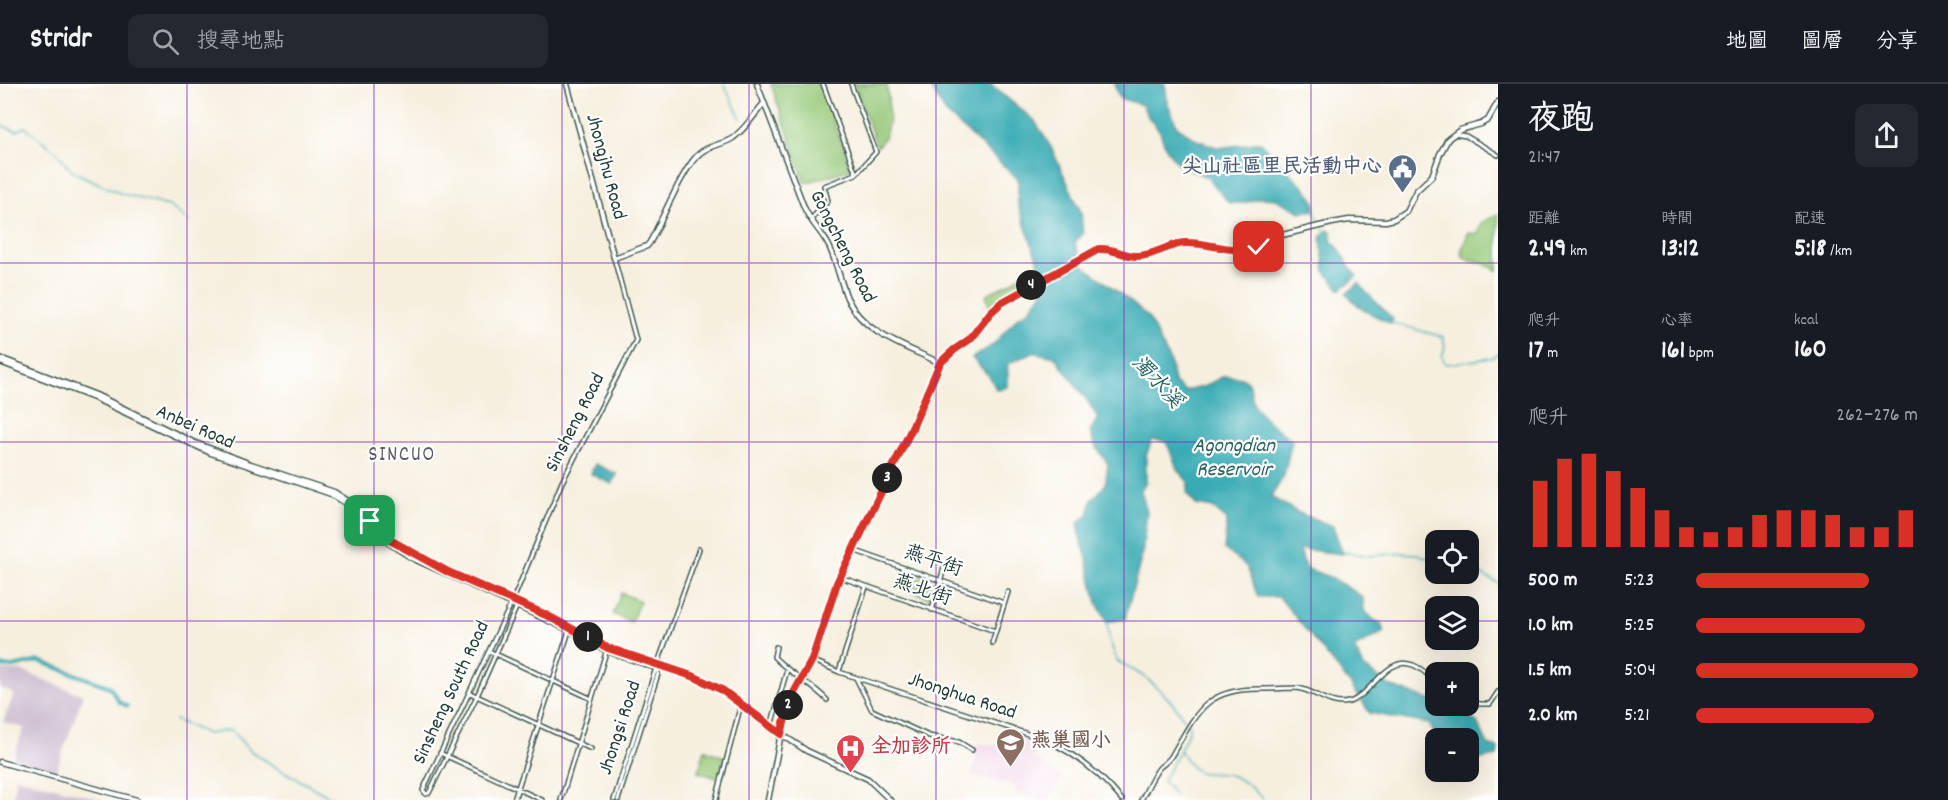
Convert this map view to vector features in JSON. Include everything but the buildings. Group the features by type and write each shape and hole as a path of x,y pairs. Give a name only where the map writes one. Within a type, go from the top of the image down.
{"street":[{"name":"Jhongjhu Road","path":"567,84 614,258"},
{"name":"Gongcheng Road","path":"757,84 804,207 810,220 827,241 848,300 858,315 880,334 940,363"},
{"path":"823,84 856,174"},
{"path":"810,220 828,201 824,186 856,174 876,152 851,84"},
{"path":"768,800 790,700 812,660 840,577 852,550 912,428 940,363 970,339 991,312 1001,303 1037,282 1099,249 1108,248 1133,256 1143,256 1186,243 1251,249 1278,236 1321,226 1349,220 1386,221 1399,217 1409,207 1416,191 1432,176 1443,146 1453,134 1488,120 1498,102"},
{"path":"614,258 647,246 694,159 704,150 733,138 764,103"},
{"path":"1453,134 1466,136 1498,155"},
{"name":"Sinsheng Road","path":"512,601 562,482 636,340 614,258"},
{"name":"Anbei Road","path":"0,360 96,395 193,442 334,492 351,502 390,540 414,555 512,601"},
{"name":"Anbei Road","path":"0,360 94,398 211,453 331,495 355,509 381,538 412,558 512,601"},
{"name":"Jhongsi Road","path":"616,800 645,700 699,549"},
{"name":"燕平街","path":"852,550 1004,603"},
{"path":"932,610 944,568"},
{"name":"燕北街","path":"840,577 995,631"},
{"path":"839,672 866,587"},
{"path":"992,643 1008,592"},
{"path":"512,601 518,606 570,628"},
{"path":"512,601 570,628 607,649 695,677 722,690 807,751 868,779 890,800"},
{"name":"Sinsheng South Road","path":"512,601 423,790 426,794 429,793 477,696 518,606"},
{"path":"514,800 570,628"},
{"path":"776,647 774,657 787,670 817,689 827,700"},
{"path":"561,800 607,649"},
{"path":"489,651 592,699"},
{"name":"Jhonghua Road","path":"812,660 839,672 1060,746 1099,774 1122,800"},
{"path":"1141,800 1158,769 1170,758 1186,727 1215,697 1245,689 1299,688 1336,703 1355,700 1392,666 1411,663 1425,673"},
{"path":"771,726 787,670"},
{"path":"855,676 872,710 929,736 959,742 972,750"},
{"path":"1479,704 1490,704 1498,692"},
{"path":"470,693 591,749"},
{"path":"716,800 741,704"},
{"path":"440,753 542,800"},
{"path":"0,762 137,800"}],"shaded area":[{"path":"0,670 22,671 83,695 56,771 13,758 24,728 3,722 14,694 0,688"},
{"name":"燕巢國小","path":"1010,733 1039,742 1033,757 1061,778 1049,800 1040,800 1015,792 1016,786 972,776 977,744 997,746 1006,743"},
{"path":"16,777 104,800 13,800"}],"green space":[{"path":"771,84 820,84 851,169 805,183"},
{"path":"854,84 887,84 888,125 877,147"},
{"path":"1498,214 1498,271 1482,262 1465,259 1461,252 1468,233 1478,234 1481,223"},
{"path":"1027,271 1033,280 990,307 987,294"},
{"path":"907,573 935,583 932,599 902,588"},
{"path":"621,593 640,601 631,622 613,614"},
{"path":"705,750 725,757 720,779 698,772"}],"water":[{"name":"Agongdian Reservoir","path":"929,84 990,84 1034,120 1051,147 1081,212 1083,234 1075,242 1082,264 1148,317 1170,361 1174,382 1185,391 1205,386 1224,376 1244,378 1249,385 1257,409 1271,424 1292,440 1284,476 1271,497 1299,513 1333,526 1343,554 1300,549 1305,568 1332,578 1363,597 1364,610 1374,620 1381,623 1384,632 1354,648 1364,667 1390,686 1425,698 1425,716 1465,716 1477,722 1488,745 1498,748 1497,756 1479,759 1479,728 1431,728 1429,724 1370,713 1350,684 1279,597 1258,597 1247,567 1224,549 1227,520 1213,508 1196,505 1187,494 1188,482 1178,470 1166,441 1152,440 1146,456 1146,481 1141,491 1147,512 1142,555 1125,619 1107,622 1097,603 1078,522 1088,515 1092,500 1105,485 1108,464 1094,444 1090,431 1098,418 1055,357 1033,352 1008,364 1007,387 996,389 989,376 972,358 993,345 1017,318 1028,311 1047,287 1018,205 1018,179 945,112"},
{"path":"1114,84 1165,84 1168,104 1177,126 1197,140 1219,148 1261,142 1305,187 1315,201 1315,210 1301,212 1276,199 1261,198 1244,203 1229,203 1207,177 1179,165 1167,150 1159,130 1142,105 1119,98"},
{"path":"1328,230 1332,232 1331,241 1357,276 1340,290 1325,271 1321,240 1322,235"},
{"path":"1359,283 1393,319 1391,324 1363,310 1346,294"},
{"path":"595,464 617,474 612,484 591,474"}],"waterway":[{"path":"724,84 741,119"},
{"path":"0,125 17,131 25,127 58,153 67,166 76,173 122,194 169,206 190,222"},
{"path":"1314,210 1325,233"},
{"path":"1392,323 1443,337 1445,347 1442,357 1446,364 1491,358 1498,354"},
{"path":"1342,552 1370,556 1402,553 1425,557"},
{"path":"1479,573 1498,583"},
{"path":"1107,622 1109,638 1117,661 1156,687 1178,710 1190,728 1180,750 1190,765 1202,773 1226,774 1235,777 1264,800"},
{"path":"0,666 13,667 39,661 110,687 119,702 127,706"},
{"path":"175,720 208,734 231,730 249,750 335,800"},
{"path":"1175,795 1163,781 1180,750"}],"place":[{"name":"尖山社區里民活動中心","path":"1403,194"},
{"name":"燕巢國小","path":"1010,768"},
{"name":"全加診所","path":"850,774"}],"district":[{"name":"SINCUO","path":"402,456"}],"route":[{"path":"370,521 390,540 448,572 546,615 608,648 695,677 722,690 781,734 790,700 812,660 837,583 912,428 940,363 970,339 1001,303 1099,249 1108,248 1133,256 1143,256 1182,243 1241,250 1259,247"}],"water label":[{"name":"濁水溪","path":"1156,383"}]}
